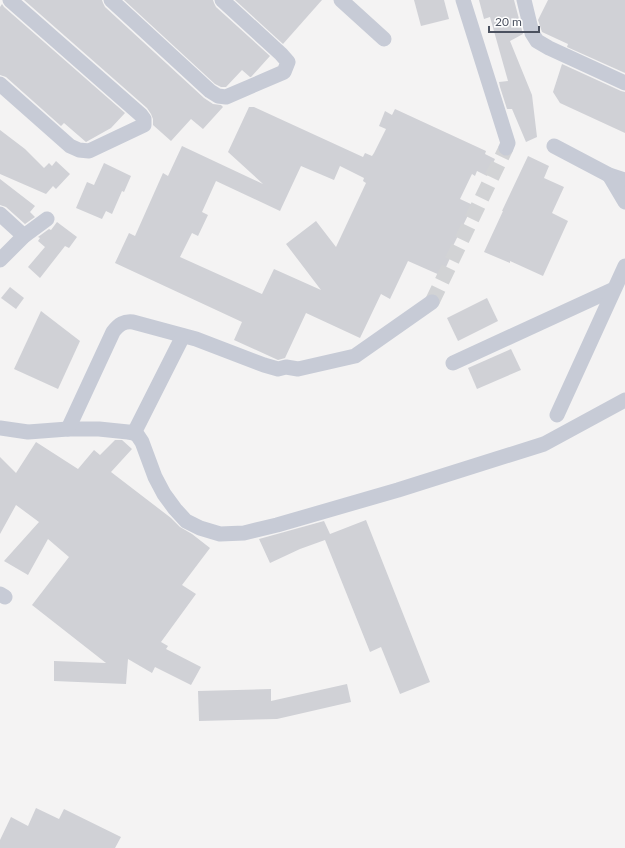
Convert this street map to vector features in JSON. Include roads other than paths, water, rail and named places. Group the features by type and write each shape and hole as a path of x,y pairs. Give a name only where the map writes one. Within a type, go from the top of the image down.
{"street":[{"path":"0,84 70,146 79,150 89,151 144,125 144,119 141,115 10,0"},
{"path":"111,0 210,91 218,96 226,97 284,72 288,62 222,0"},
{"path":"342,0 384,40"},
{"path":"463,0 508,143 506,148"},
{"path":"524,0 532,33 537,42 625,83"},
{"path":"554,146 609,175 625,180"},
{"path":"609,175 625,202"},
{"path":"0,214 24,236"},
{"path":"0,260 24,236 47,219"},
{"path":"557,415 625,266"},
{"path":"453,363 614,289"},
{"path":"68,429 113,332 122,323 133,322 196,339 278,369 286,367 298,369 355,356 432,302"},
{"path":"134,433 183,336"},
{"path":"0,428 28,432 68,429 99,429 134,433 142,442 155,477 164,494 186,521 200,528 220,534 244,533 398,490 544,444 625,400"}],"tunnel":[{"path":"432,302 506,148"}]}
